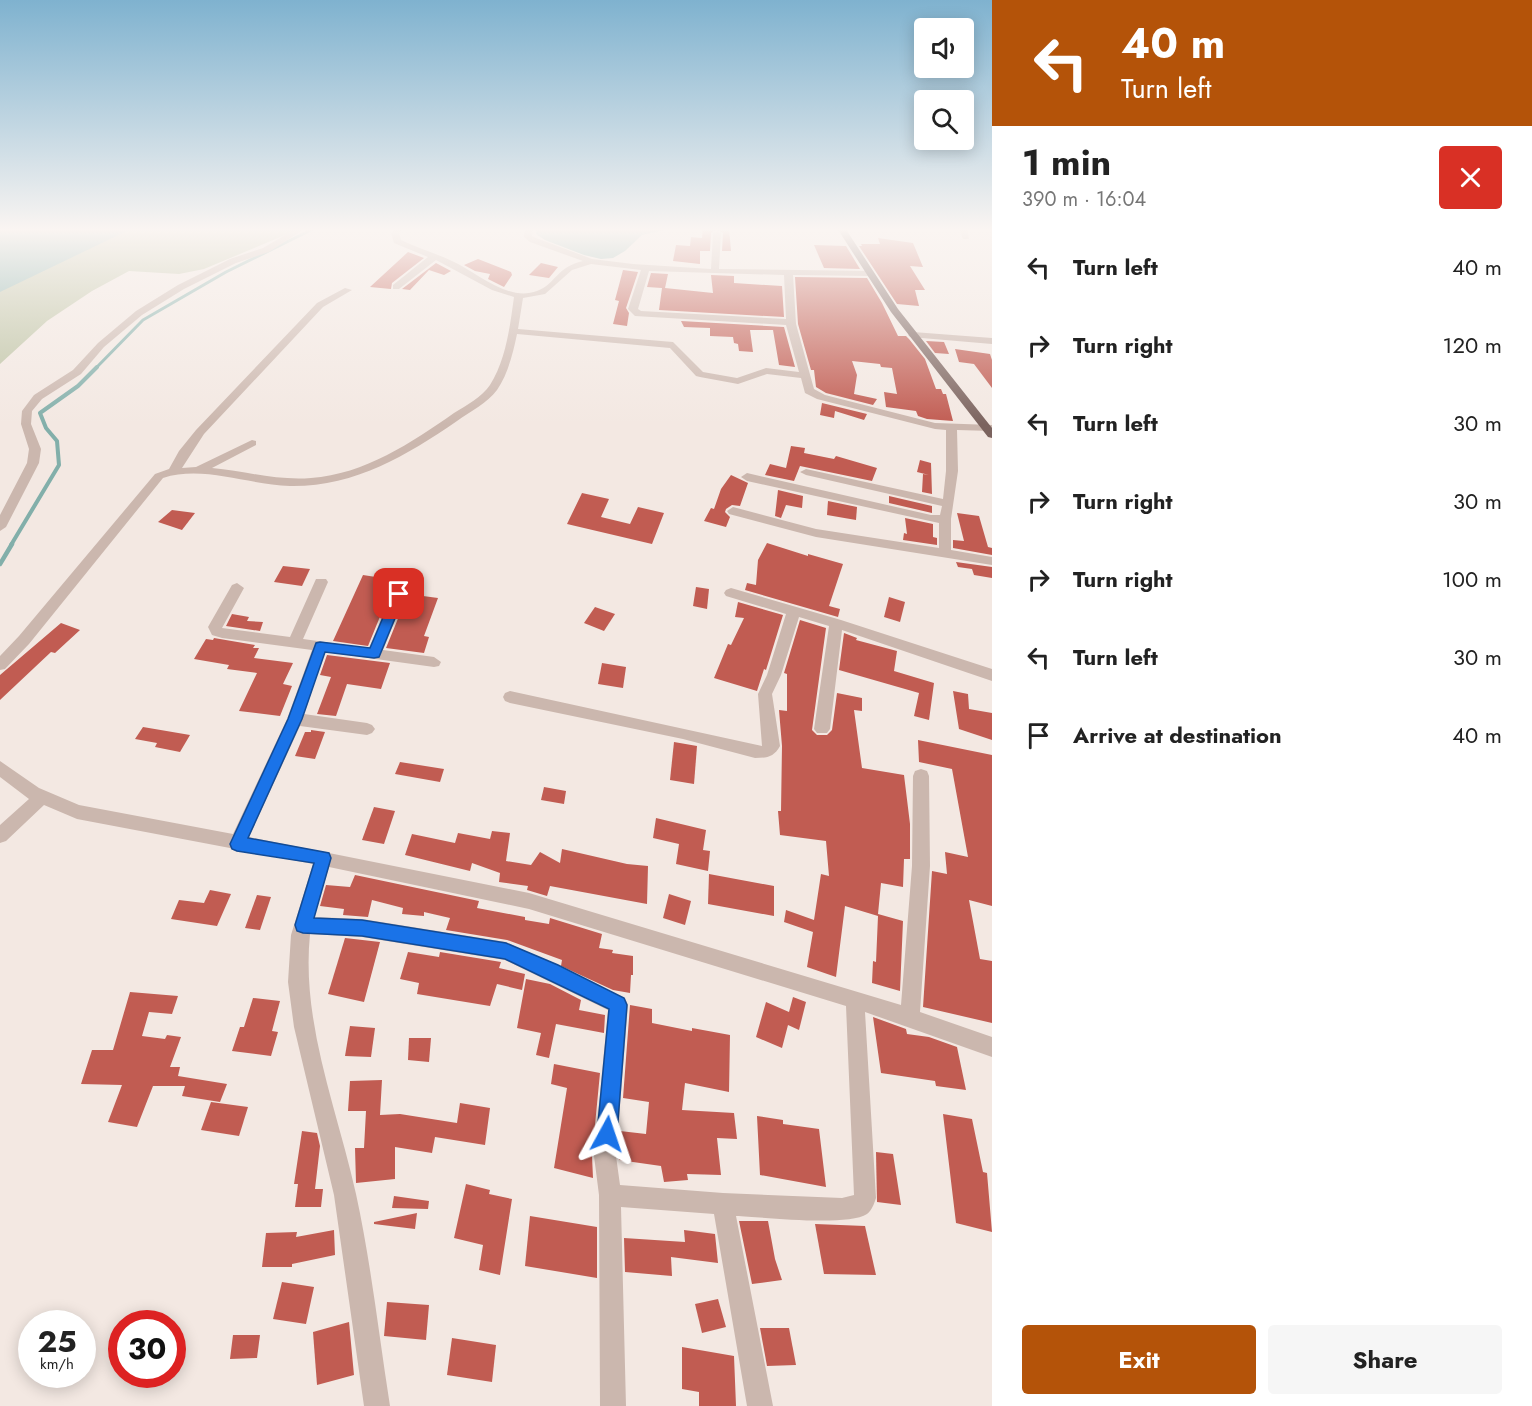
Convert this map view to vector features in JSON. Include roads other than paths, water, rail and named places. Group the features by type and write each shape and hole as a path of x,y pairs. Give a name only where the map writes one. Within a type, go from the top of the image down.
{"main road":[{"path":"885,294 914,335 990,430"}],"street":[{"path":"0,527 33,463 35,449 26,423 27,411 33,402 77,372 101,345 139,313 170,294"},
{"path":"174,471 184,451 200,432 320,305 341,294"},
{"path":"512,294 519,296 540,294"},
{"path":"638,294 633,311 676,331 700,374 738,381 766,372 806,376"},
{"path":"789,294 791,322 809,391 821,397 935,426 990,430"},
{"path":"0,665 24,640 154,481 166,472 196,471 307,483 354,475 391,459 429,436 493,388 513,331 519,296"},
{"path":"513,331 676,331 791,322"},
{"path":"914,335 992,341"},
{"path":"945,555 945,518 952,471 951,428"},
{"path":"196,471 252,443"},
{"path":"806,472 948,504"},
{"path":"747,477 931,519 945,518"},
{"path":"733,511 816,533 992,561"},
{"path":"374,654 407,574"},
{"path":"294,643 321,582"},
{"path":"237,588 215,627 217,631 434,662"},
{"path":"731,594 836,623 992,675"},
{"path":"510,697 683,733 755,752 766,752 772,746 765,694 774,675 794,611"},
{"path":"822,729 836,623"},
{"path":"237,844 295,719 320,647"},
{"path":"295,719 367,729"},
{"path":"0,768 33,793 76,812 237,844 323,858 529,900 855,999 992,1047"},
{"path":"910,1018 921,866 921,776"},
{"path":"0,836 42,797"},
{"path":"323,858 300,935 298,982 304,1027 345,1195 378,1406"},
{"path":"303,925 362,928 506,951 618,1005 605,1156 610,1195 613,1406"},
{"path":"610,1195 723,1204 842,1209 855,1209 862,1205 865,1198 855,999"},
{"path":"723,1204 760,1406"}],"waterway":[{"path":"95,369 143,320 189,294"},
{"path":"11,545 59,465 57,441 46,428 40,413 78,386 95,369"},
{"path":"0,564 12,544"}]}
